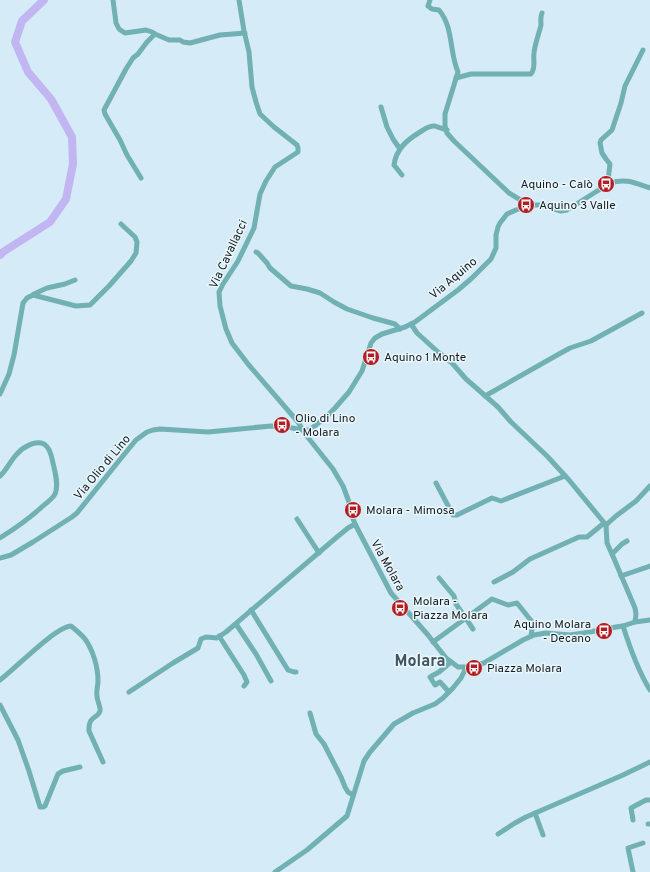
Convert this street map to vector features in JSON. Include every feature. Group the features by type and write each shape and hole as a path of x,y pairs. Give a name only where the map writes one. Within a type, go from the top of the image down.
{"street":[{"path":"113,0 116,23 119,29 125,33 146,30 169,40 180,40 190,43 220,35 245,33"},
{"name":"Via Cavallacci","path":"239,0 249,52 252,87 260,114 297,145 298,152 275,167 266,181 260,194 254,228 238,261 219,292 220,306 226,329 232,343 303,430"},
{"path":"430,0 428,6 432,9 439,10 444,15 451,39 455,66 458,72 445,114 445,126 447,133 509,193 522,201 525,206"},
{"path":"456,78 471,74 531,74 534,70 535,44 541,24 540,17 542,12"},
{"path":"141,178 104,110 122,74 146,42 155,34"},
{"path":"608,185 610,164 602,153 600,144 601,140 612,130 625,86 643,50"},
{"path":"381,107 387,127 400,149"},
{"path":"402,175 394,165 395,158 400,149 408,140 428,127 434,126 446,130"},
{"name":"Via Aquino","path":"303,430 311,429 328,415 349,392 362,371 375,338 411,324 458,290 491,259 496,248 496,234 498,226 508,214 530,205 542,205 564,211 616,181 628,180 650,188"},
{"path":"33,295 76,306 90,305 109,286 136,253 137,242 135,237 121,224"},
{"path":"256,252 291,286 320,293 346,309 395,324 400,329"},
{"path":"0,394 10,368 23,310 23,303 27,298 47,288 75,280"},
{"path":"486,396 570,348 591,341 642,313"},
{"path":"411,324 417,333 456,367 466,379 531,439 565,476 605,524 607,543 635,608 635,622"},
{"name":"Via Olio di Lino","path":"0,558 11,555 67,521 77,513 136,440 147,432 160,429 208,432 271,426 303,430"},
{"name":"Via Molara","path":"303,430 323,458 333,469 343,486 355,524 390,593 446,658 458,667 466,668"},
{"path":"0,476 17,453 27,446 36,443 45,444 53,461 57,487 55,495 31,518 0,538"},
{"path":"436,482 453,515 457,515 492,498 501,501 565,476"},
{"path":"494,582 513,572 530,559 579,537 587,537 636,501 650,486"},
{"path":"297,519 319,553"},
{"path":"129,692 198,648 201,639 206,637 217,638 226,632 348,528 355,524"},
{"path":"612,554 627,541"},
{"path":"621,576 650,566"},
{"path":"439,578 454,596 456,604 473,629"},
{"path":"433,642 492,599 508,605 517,603 533,623 531,636"},
{"path":"251,610 288,670 296,672"},
{"path":"275,872 307,850 347,816 364,761 394,724 413,713 435,704 449,692 461,678 466,668 484,663 531,636 546,633 570,635 584,634 650,620"},
{"path":"236,624 256,654 271,681"},
{"path":"0,680 41,644 67,626 71,626 85,640 94,656 98,679 97,698 100,709 99,713 90,720 88,726 102,762"},
{"path":"624,626 636,663 650,690"},
{"path":"219,636 244,675 247,682 244,686"},
{"path":"449,692 440,682 435,685 430,677 451,662"},
{"path":"0,705 18,740 40,807 45,806 58,774 63,771 80,767"},
{"path":"310,713 316,734 324,744 348,792 353,795"},
{"path":"498,834 514,823 535,813 650,762"},
{"path":"633,820 631,808 646,800 650,800"},
{"path":"535,813 543,835"},
{"path":"633,872 628,848 643,843"}],"waterway":[{"path":"0,255 50,222 66,199 73,164 72,137 51,99 28,72 15,42 22,21 44,0"}],"place":[{"name":"Aquino - Calò","path":"606,184"},
{"name":"Aquino 3 Valle","path":"526,205"},
{"name":"Aquino 1 Monte","path":"371,357"},
{"name":"Olio di Lino - Molara","path":"282,425"},
{"name":"Molara - Mimosa","path":"353,510"},
{"name":"Molara - Piazza Molara","path":"400,608"},
{"name":"Aquino Molara - Decano","path":"604,631"},
{"name":"Piazza Molara","path":"474,668"}],"district":[{"name":"Molara","path":"420,660"}]}
